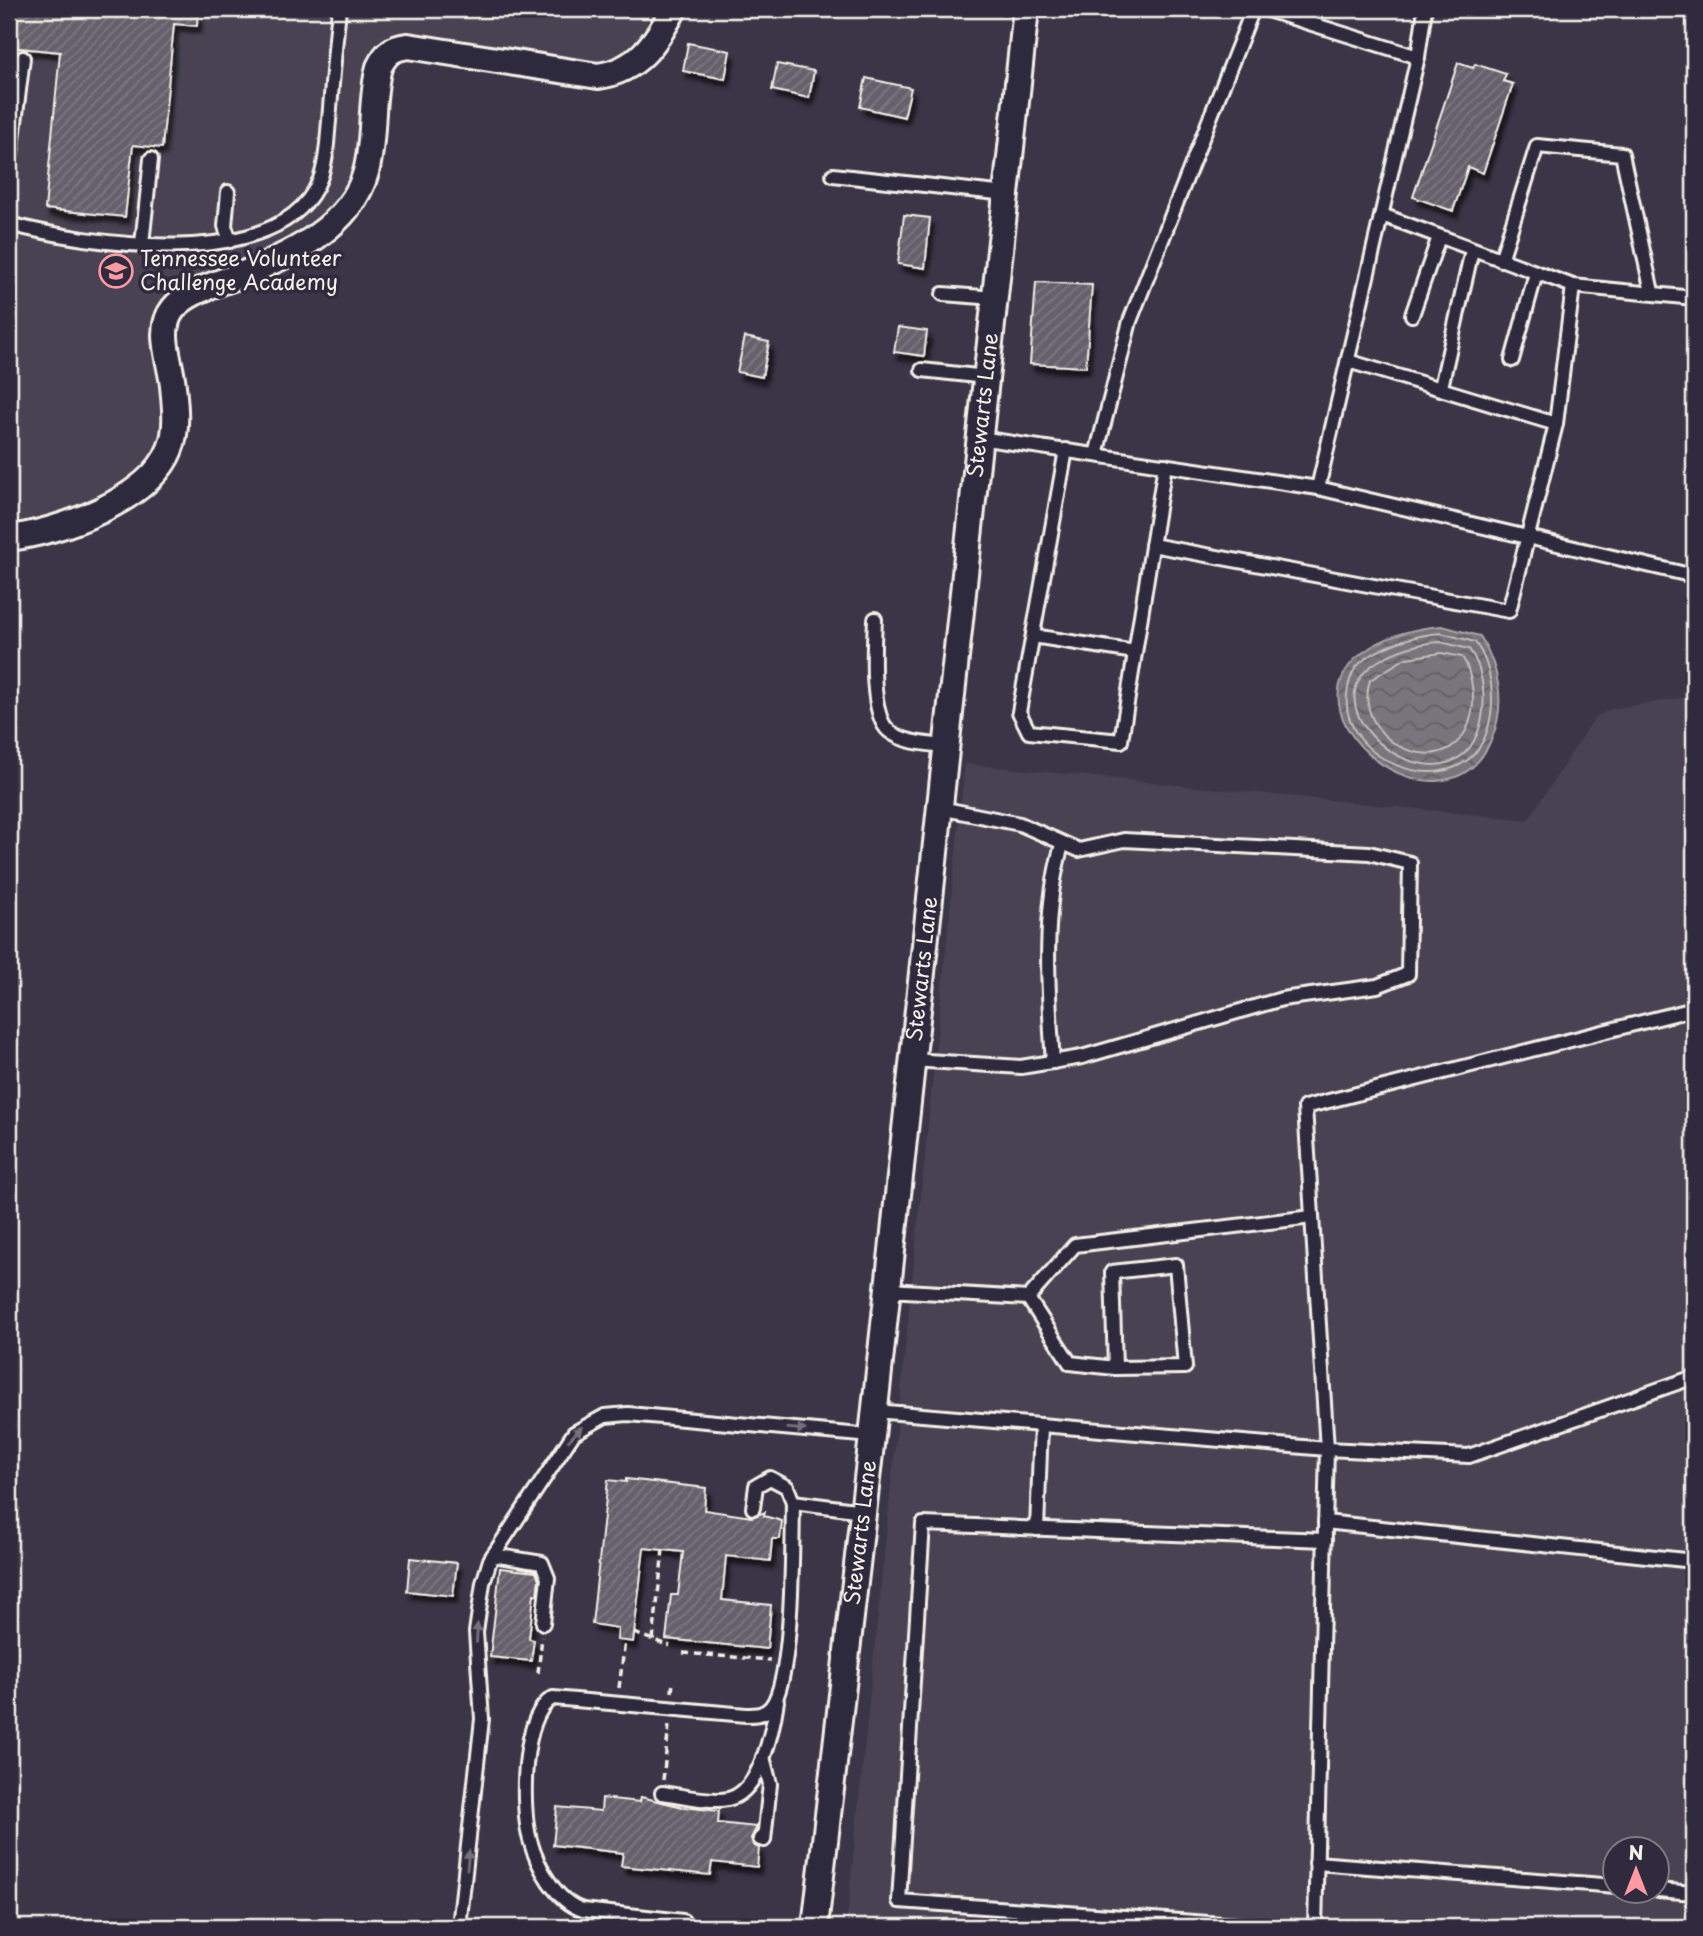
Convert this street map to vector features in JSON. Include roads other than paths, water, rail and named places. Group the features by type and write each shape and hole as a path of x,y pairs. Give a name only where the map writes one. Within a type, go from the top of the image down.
{"street":[{"path":"9,538 26,536 91,516 132,493 160,469 171,447 175,424 166,342 166,322 172,310 185,298 281,259 322,232 347,209 366,172 379,67 385,56 394,48 408,46 598,76 615,74 640,60 674,9"},
{"name":"Stewarts Lane","path":"815,1927 872,1436 1026,9"}],"lane":[{"path":"9,224 47,234 142,244 202,246 250,236 281,220 308,199 317,187 325,160 339,9"},
{"path":"1096,455 1130,321 1253,9"},
{"path":"1264,9 1418,57"},
{"path":"1318,488 1418,57 1425,9"},
{"path":"9,172 23,58"},
{"path":"1501,260 1537,146 1622,154 1652,292"},
{"path":"142,244 151,159"},
{"path":"834,175 1006,194"},
{"path":"228,192 225,226 230,241"},
{"path":"1382,215 1573,285 1694,298"},
{"path":"1412,315 1439,237"},
{"path":"1441,387 1472,250"},
{"path":"1512,360 1536,273"},
{"path":"1152,545 1508,611 1556,424 1573,285"},
{"path":"943,294 995,298"},
{"path":"1348,360 1556,424"},
{"path":"922,370 986,377"},
{"path":"979,438 1318,488 1694,576"},
{"path":"1066,450 1019,712 1029,732 1121,741 1165,465"},
{"path":"875,619 875,680 880,719 886,730 901,738 946,746"},
{"path":"1033,636 1135,652"},
{"path":"912,1060 1021,1068 1082,1058 1282,999 1377,986 1408,974 1410,863 1369,853 1138,840 1124,840 1079,850 1062,845 1020,824 940,808"},
{"path":"1054,1062 1050,1009 1051,881 1062,845"},
{"path":"1315,1927 1327,1449 1305,1107 1694,1009"},
{"path":"1028,1297 1075,1244 1312,1217"},
{"path":"1028,1297 1070,1363 1115,1368 1185,1367 1176,1265 1112,1272 1115,1368"},
{"path":"888,1290 1028,1297"},
{"path":"874,1411 1327,1449 1469,1456 1694,1377"},
{"path":"459,1927 482,1719 476,1632 483,1583 493,1555 574,1433 604,1416 659,1416 872,1436"},
{"path":"1037,1529 1041,1425"},
{"path":"662,1793 728,1799 746,1788 772,1741 785,1656 793,1502 787,1487 770,1478 756,1486 753,1508"},
{"path":"793,1502 863,1511"},
{"path":"1325,1522 1694,1562"},
{"path":"1265,1927 899,1901 923,1524 1325,1540"},
{"path":"493,1555 542,1563 548,1578 543,1623"},
{"path":"683,1921 601,1913 573,1907 555,1890 540,1866 530,1842 526,1820 526,1780 531,1737 539,1711 547,1701 559,1697 746,1715 763,1714 775,1700 779,1686"},
{"path":"760,1839 764,1840 770,1788 764,1757"},
{"path":"1316,1863 1602,1885"},
{"path":"1672,1891 1694,1893"}],"water":[{"path":"1442,626 1480,636 1496,673 1499,712 1492,738 1469,769 1439,781 1405,776 1374,759 1351,734 1339,704 1344,674 1371,647 1405,632"}],"place":[{"name":"Tennessee Volunteer Challenge Academy","path":"116,271"}]}
